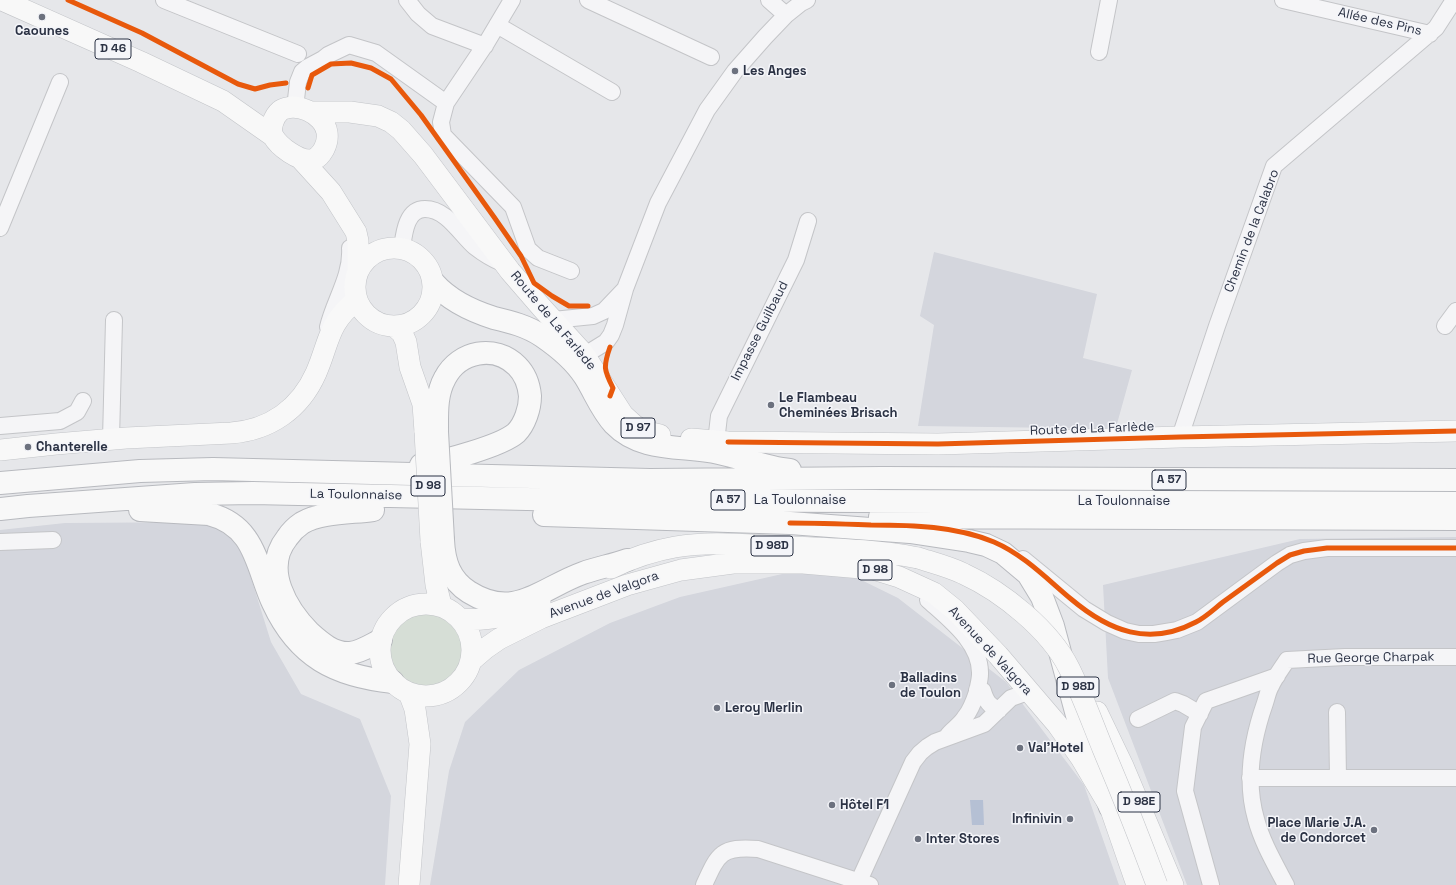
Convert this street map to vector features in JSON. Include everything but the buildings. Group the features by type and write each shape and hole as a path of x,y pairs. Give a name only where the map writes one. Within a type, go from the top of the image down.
{"highway":[{"path":"434,283 451,298 464,305 479,312 529,329 554,345 580,370 605,413 615,425 624,432 641,441 654,445 716,452 782,470 882,478"},
{"path":"368,473 434,464 512,436 520,428 529,405 527,380 521,370 507,358 494,353 473,354 459,362 449,372 442,386 437,402 431,432 435,545 446,561 450,573 461,586 476,596 498,604 511,604 529,599 582,574 627,560"},
{"name":"La Toulonnaise","path":"0,483 140,471 213,469 650,480 882,478 1456,480"},
{"name":"La Toulonnaise","path":"0,509 195,494 253,493 573,500 1456,503"},
{"path":"0,518 111,509 193,505 255,505 790,523 910,532 986,545 1003,553 1019,566 1035,584 1047,609 1053,626 1078,723 1095,764 1110,807"},
{"path":"111,509 196,513 220,517 230,522 240,530 254,552 278,614 291,633 309,653 328,666 348,674 401,687"},
{"path":"374,510 319,516 300,524 284,541 278,558 277,568 280,586 290,608 299,621 324,645 340,652 349,653 358,652 381,640"},
{"path":"570,515 1456,519"}],"main road":[{"name":"D 46","path":"2,0 134,59 222,101 273,136"},
{"name":"D 46","path":"222,101 260,109 296,110"},
{"name":"Route de La Farlède","path":"296,110 350,112 378,116 394,124 406,134 505,264 584,355 597,373 618,409 634,425 643,431 663,436 716,442 938,444 1456,431"},
{"path":"302,159 311,160 317,158 324,150 328,139 327,129 321,119 296,110 277,114 272,124 273,136 285,149 302,159 328,188 358,236 359,255 355,283 356,296 361,307 370,318 382,325 395,327 408,324 420,318 428,308 433,296 434,283 431,271 424,260 414,252 397,248 370,235 353,217 342,198 324,150"},
{"path":"327,129 348,119 364,114"},
{"path":"358,270 366,259 377,252 397,248"},
{"path":"0,450 112,439 243,432 264,426 286,413 294,406 307,390 316,374 329,336 338,328 359,315 361,307"},
{"path":"416,381 420,318"},
{"path":"395,327 402,333 406,342 410,367 416,381 431,432"},
{"name":"D 98D","path":"462,619 491,619 516,613 578,582 627,560 675,547 712,544 846,549 882,552 918,558 964,574 1000,595 1015,606 1039,628 1055,647 1069,668 1108,760 1157,885"},
{"path":"414,604 435,545"},
{"path":"435,545 436,585 441,605"},
{"name":"Avenue de Valgora","path":"472,660 486,648 512,631 527,624 627,585 681,570 733,563 803,563 873,569 899,577 934,593 955,610 975,630 1057,724 1082,758 1110,807 1137,885"},
{"path":"401,687 423,696 437,695 447,692 463,679 472,660 472,638 462,619 452,611 441,605 428,603 414,604 392,618 385,628 381,640 380,651 386,673 401,687 415,710 420,744 409,885"},
{"name":"D 98E","path":"1069,668 1101,719 1146,818 1174,885"},
{"path":"420,744 437,695"}],"street":[{"path":"164,0 298,54"},
{"path":"407,0 418,14 432,26 485,46"},
{"path":"512,0 485,46 446,103 441,122 443,135 513,207 528,250 538,258 571,271"},
{"path":"588,0 711,57"},
{"path":"769,0 786,15"},
{"path":"1099,52 1109,0"},
{"name":"Allée des Pins","path":"1283,0 1430,34"},
{"name":"Chemin de la Calabro","path":"1180,437 1216,326 1274,166 1430,34 1436,28 1454,0"},
{"path":"584,355 606,342 611,335 625,289 658,203 707,110 735,71 786,15 803,1"},
{"path":"497,25 612,92"},
{"path":"296,110 298,82 302,72 328,55 349,45 376,53 446,103"},
{"path":"0,228 60,82"},
{"path":"397,248 415,211 420,209 431,209 441,214 484,254 505,264"},
{"path":"329,336 328,328 343,286 350,256 349,242 343,221 343,211"},
{"name":"Impasse Guilbaud","path":"716,442 719,416 796,260 808,221"},
{"path":"553,320 593,316 604,311 625,289"},
{"path":"1445,326 1456,312"},
{"path":"112,439 114,320"},
{"path":"0,426 60,422 77,412 83,401"},
{"path":"790,523 913,525 946,529 972,535 993,542 1014,552 1042,573 1084,610 1119,629 1139,634 1154,634 1177,630 1197,622 1277,563 1290,555 1304,550 1327,548 1456,548"},
{"path":"0,542 53,540"},
{"path":"849,566 883,578 924,597 965,637 976,653 980,674 972,705 965,718 944,739"},
{"name":"Rue George Charpak","path":"1277,676 1287,660 1456,657"},
{"path":"1211,885 1186,791 1189,749 1193,727 1206,701 1277,676"},
{"path":"1277,676 1270,686 1259,718 1252,752 1250,795 1256,820 1266,848 1286,885"},
{"path":"977,690 983,691 988,704 999,710"},
{"path":"704,885 715,862 723,854 732,849 742,848 758,849 864,883 913,762 920,753 927,747 944,739 984,724 1011,698 1028,692"},
{"path":"1138,719 1175,701 1200,714"},
{"path":"1337,712 1338,778"},
{"path":"1250,778 1456,778"}],"shaded area":[{"path":"934,252 1097,294 1083,358 1132,370 1115,431 1061,428 918,426 934,325 920,316"},
{"path":"208,522 237,543 247,565 271,642 301,694 360,719 391,796 385,885 0,885 0,530 65,523"},
{"path":"1456,537 1456,885 1187,885 1108,678 1103,585 1300,539"},
{"path":"800,570 845,572 898,598 1006,682 1084,785 1119,885 430,885 449,771 465,722 519,670 610,623 680,597"},
{"path":"427,612 441,615 453,623 461,635 464,649 461,663 453,675 441,683 427,686 413,683 401,675 393,663 390,649 393,635 401,623 413,615"}],"water":[{"path":"970,800 983,800 984,825 972,825"}],"cycle path":[{"path":"68,0 142,33 238,84 255,89 286,83"},
{"path":"308,88 312,75 331,64 351,63 371,68 391,79 421,115 494,217 521,256 534,283 569,306 588,306"},
{"path":"610,347 606,359 606,372 613,388 610,396"},
{"path":"728,442 938,444 1456,431"},
{"path":"790,523 918,526 949,530 979,537 1005,547 1025,560 1071,599 1100,620 1130,632 1146,634 1179,630 1196,622 1277,563 1290,555 1304,551 1327,548 1456,548"}],"place":[{"name":"Caounes","path":"42,17"},
{"name":"Les Anges","path":"735,71"},
{"name":"Le Flambeau Cheminées Brisach","path":"771,405"},
{"name":"Chanterelle","path":"28,447"},
{"name":"Balladins de Toulon","path":"892,685"},
{"name":"Leroy Merlin","path":"717,708"},
{"name":"Val'Hotel","path":"1020,748"},
{"name":"Hôtel F1","path":"832,805"},
{"name":"Infinivin","path":"1070,819"},
{"name":"Place Marie J.A. de Condorcet","path":"1374,830"},
{"name":"Inter Stores","path":"918,839"}]}
